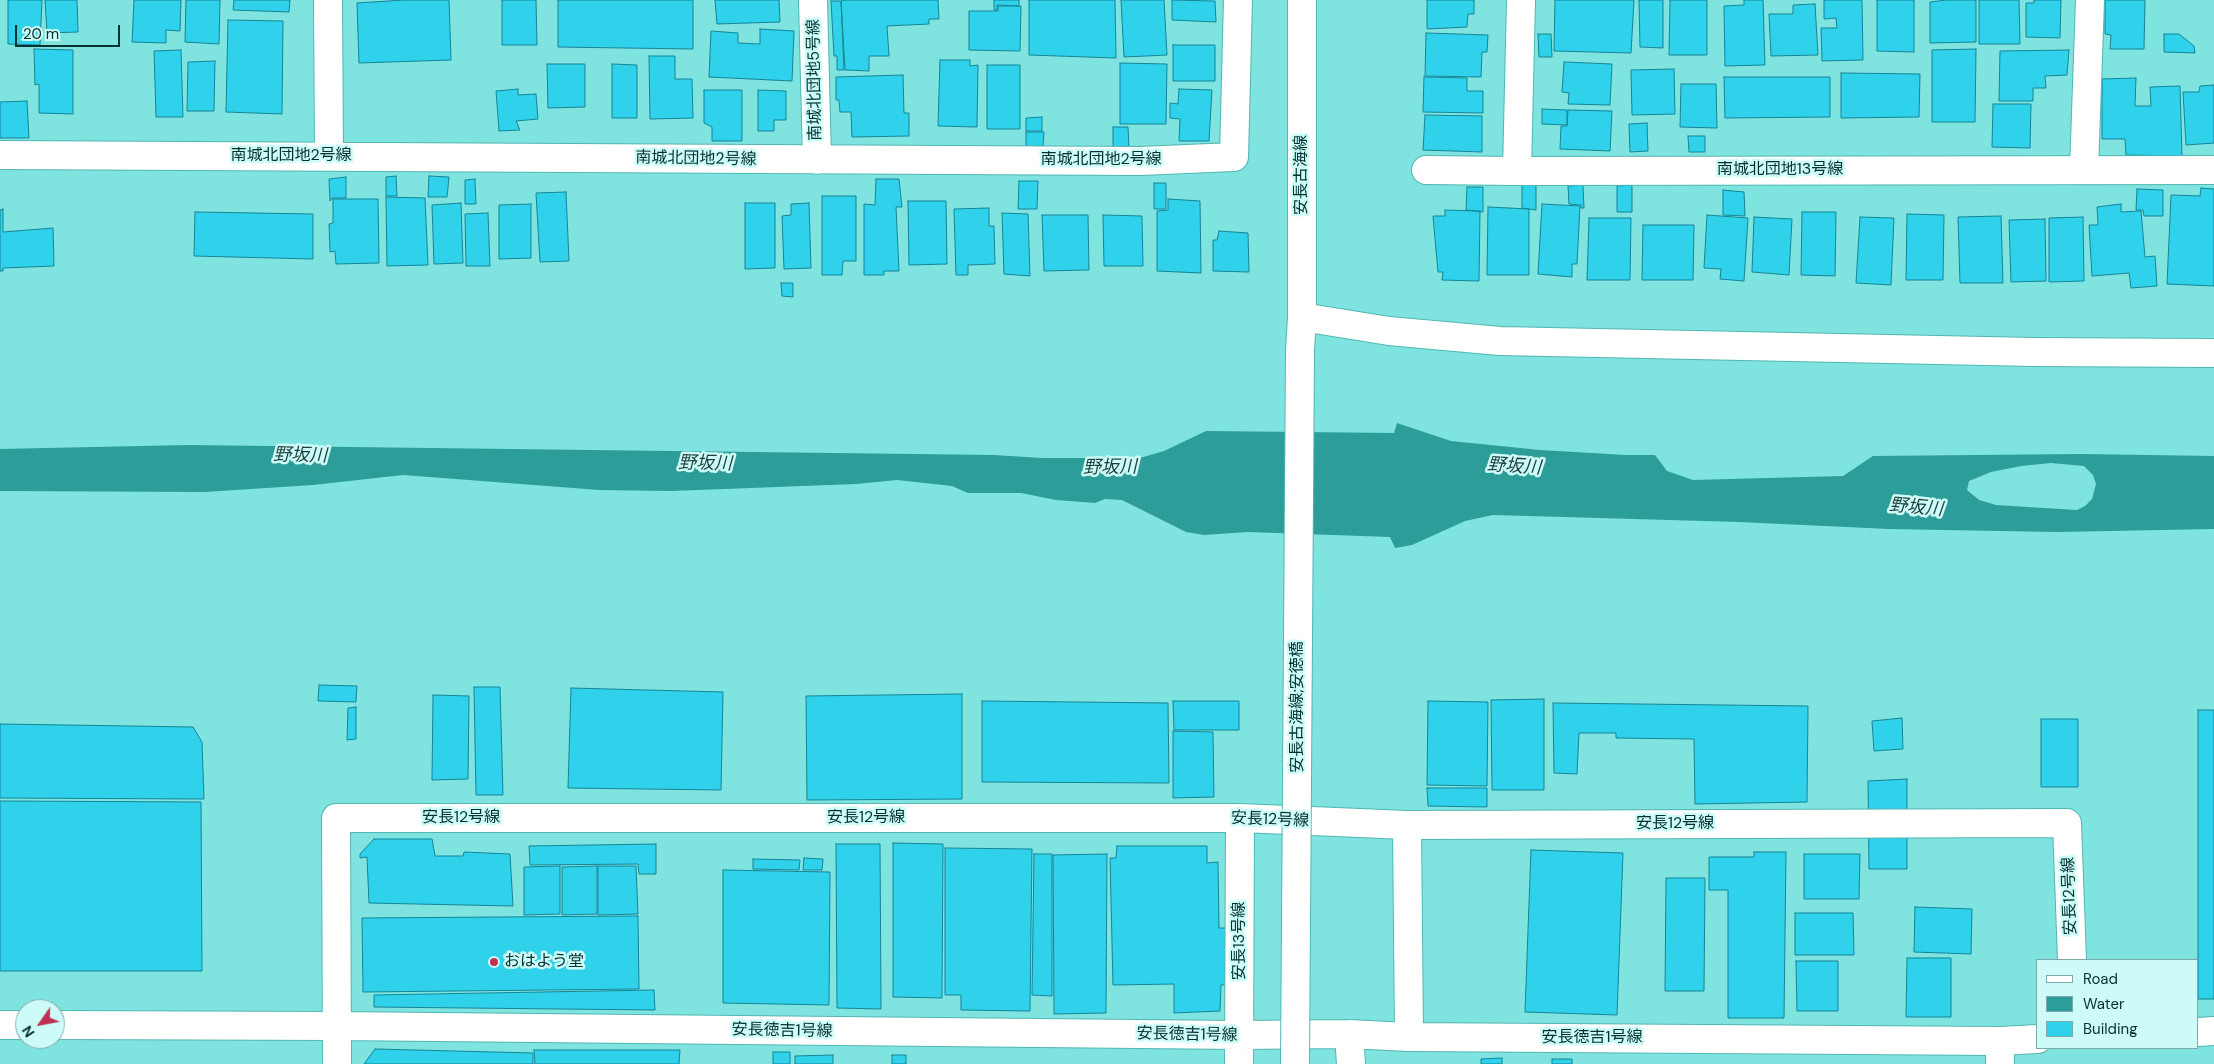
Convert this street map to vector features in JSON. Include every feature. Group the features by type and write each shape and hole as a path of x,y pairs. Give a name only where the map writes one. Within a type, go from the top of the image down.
{"street":[{"path":"328,0 329,156"},
{"name":"南城北団地5号線","path":"813,0 816,160"},
{"name":"南城北団地2号線","path":"0,155 1140,161 1234,157 1238,0"},
{"name":"安長古海線","path":"1300,350 1302,317 1302,0"},
{"path":"1517,171 1522,0"},
{"path":"2084,170 2090,0"},
{"name":"南城北団地13号線","path":"1426,170 2214,170"},
{"path":"1302,317 1389,331 1500,341 2015,352 2214,353"},
{"name":"安長古海線;安徳橋","path":"1295,1064 1300,350"},
{"name":"安長12号線","path":"336,1026 336,818 1240,818 1407,825 2067,823 2072,959"},
{"name":"安長13号線","path":"1239,1064 1240,818"},
{"path":"1407,825 1409,1037"},
{"path":"0,1025 15,1025"},
{"name":"安長徳吉1号線","path":"65,1025 1239,1035 1349,1034 2000,1052 2036,1040"},
{"path":"336,1026 336,1064"},
{"path":"2199,1032 2214,1031"},
{"path":"1349,1034 1351,1064"}],"water":[{"name":"野坂川","path":"1397,423 1451,441 1540,450 1655,455 1667,471 1693,480 1843,476 1873,456 2081,454 2214,456 2214,529 2057,532 1889,529 1739,522 1493,515 1465,521 1412,545 1395,548 1390,537 1248,532 1204,535 1186,532 1122,500 1105,499 1095,503 1056,500 1021,493 968,493 952,486 897,480 856,484 671,491 599,490 403,475 313,485 204,492 0,491 0,449 189,445 1140,458 1164,451 1206,431 1394,433","holes":["2051,463 2084,466 2093,475 2096,484 2092,499 2085,506 2077,510 1996,505 1979,500 1967,490 1969,481 1991,472"]}],"building":[{"path":"8,0 42,0 40,45 8,44"},
{"path":"45,0 77,0 78,32 47,33"},
{"path":"134,0 181,0 180,31 166,30 166,43 132,42"},
{"path":"186,0 220,0 219,44 185,42"},
{"path":"234,0 290,0 289,12 233,10"},
{"path":"449,0 451,60 359,63 357,3"},
{"path":"502,0 536,0 537,45 502,45"},
{"path":"558,0 693,0 693,49 558,47"},
{"path":"715,0 779,0 780,22 717,24"},
{"path":"938,0 939,19 929,19 929,24 887,26 889,56 869,56 869,71 845,70 841,1"},
{"path":"994,0 1019,0 1019,6 997,5 997,10 994,10"},
{"path":"1029,0 1115,0 1116,58 1029,55"},
{"path":"1121,0 1164,0 1167,55 1124,57"},
{"path":"1172,0 1215,1 1216,22 1172,20"},
{"path":"1427,0 1474,0 1474,14 1468,14 1467,27 1427,29"},
{"path":"1555,0 1634,0 1631,53 1554,51"},
{"path":"1639,0 1663,0 1663,48 1640,47"},
{"path":"1670,0 1707,0 1707,55 1669,55"},
{"path":"1744,0 1763,0 1765,65 1725,66 1724,6 1744,5"},
{"path":"1824,0 1862,0 1863,60 1822,61 1821,28 1837,28 1836,18 1824,19"},
{"path":"1877,0 1914,0 1914,52 1877,51"},
{"path":"1976,0 1976,42 1930,43 1930,2"},
{"path":"1979,0 2019,0 2020,44 1979,44"},
{"path":"2034,0 2061,0 2060,38 2026,37 2026,3 2034,3"},
{"path":"2105,0 2145,0 2144,49 2110,49 2111,35 2105,34"},
{"path":"831,1 841,1 844,70 837,70 837,56 834,56"},
{"path":"1815,4 1818,55 1771,56 1769,14 1793,14 1793,5"},
{"path":"998,6 1021,6 1020,51 969,50 969,11 998,11"},
{"path":"228,20 283,21 282,114 226,112"},
{"path":"760,29 794,31 792,81 709,77 711,31 738,33 738,43 760,44"},
{"path":"1426,33 1488,35 1487,52 1482,52 1481,77 1425,76"},
{"path":"1538,34 1551,34 1552,57 1539,57"},
{"path":"2164,34 2179,34 2194,46 2195,53 2164,52"},
{"path":"1173,45 1215,45 1215,81 1173,81"},
{"path":"34,49 73,50 73,114 39,113 39,84 35,85"},
{"path":"1976,49 1975,122 1932,122 1932,50"},
{"path":"181,50 183,117 156,117 154,51"},
{"path":"2069,50 2067,75 2045,76 2046,88 2033,88 2033,101 1999,101 2000,51"},
{"path":"649,56 675,56 675,79 692,79 693,118 650,119"},
{"path":"940,60 970,60 970,66 978,65 977,127 938,126"},
{"path":"215,61 214,111 187,111 188,62"},
{"path":"1564,62 1612,64 1610,105 1568,104 1569,93 1562,92"},
{"path":"1120,63 1167,64 1166,124 1120,124"},
{"path":"547,64 585,64 585,107 548,108"},
{"path":"612,64 637,65 637,118 612,118"},
{"path":"987,65 1020,65 1020,129 987,129"},
{"path":"1674,69 1675,114 1632,115 1631,70"},
{"path":"1841,73 1920,74 1919,117 1841,118"},
{"path":"903,75 904,113 909,113 909,136 852,137 851,112 840,112 839,100 836,100 836,77"},
{"path":"1424,77 1467,78 1467,91 1483,91 1483,113 1423,112"},
{"path":"1724,77 1830,77 1830,117 1725,118"},
{"path":"2136,78 2135,106 2151,106 2150,87 2180,86 2182,156 2126,155 2125,139 2102,139 2102,79"},
{"path":"1681,84 1716,84 1717,128 1680,127"},
{"path":"2214,85 2214,143 2186,145 2183,92 2199,92 2200,86"},
{"path":"518,89 518,95 536,94 538,119 516,121 520,130 499,131 496,91"},
{"path":"1179,89 1212,90 1209,141 1179,141 1180,119 1170,118 1170,103 1178,104"},
{"path":"704,90 742,90 742,141 712,141 712,127 704,123"},
{"path":"758,90 786,91 786,120 774,120 774,131 758,131"},
{"path":"27,101 29,138 0,138 0,102"},
{"path":"1993,104 2031,104 2030,148 1992,147"},
{"path":"1542,109 1567,110 1567,125 1542,124"},
{"path":"1568,110 1612,111 1610,151 1560,149 1561,126 1567,126"},
{"path":"1425,115 1482,116 1482,152 1423,150"},
{"path":"1042,117 1042,131 1026,131 1026,118"},
{"path":"1647,123 1648,151 1630,152 1629,124"},
{"path":"1113,127 1128,127 1129,148 1113,148"},
{"path":"1026,132 1044,132 1043,146 1026,147"},
{"path":"1688,136 1705,136 1705,152 1689,152"},
{"path":"396,176 397,196 386,196 386,177"},
{"path":"429,176 449,177 447,197 428,197"},
{"path":"346,177 346,198 332,198 330,201 329,179"},
{"path":"475,179 476,204 465,204 465,180"},
{"path":"876,179 899,179 902,207 896,207 899,271 884,271 884,275 864,275 864,204 875,205"},
{"path":"1019,181 1038,181 1037,209 1018,209"},
{"path":"1154,183 1166,183 1166,209 1154,209"},
{"path":"1522,184 1536,184 1536,210 1522,208"},
{"path":"1583,185 1584,208 1581,208 1581,205 1569,204 1568,186"},
{"path":"1632,185 1632,212 1617,212 1617,186"},
{"path":"1467,187 1483,187 1483,212 1466,210"},
{"path":"2201,188 2214,189 2214,286 2167,284 2171,195 2200,196"},
{"path":"2137,189 2163,190 2163,216 2144,216 2143,210 2136,210"},
{"path":"1723,190 1744,192 1745,216 1723,215"},
{"path":"566,192 569,261 540,262 536,193"},
{"path":"822,196 856,196 856,261 843,261 842,275 822,275"},
{"path":"386,197 425,198 428,265 387,266"},
{"path":"333,199 378,199 379,263 336,264 335,251 330,252 329,224 333,223"},
{"path":"1168,199 1200,201 1201,273 1157,271 1157,211 1168,210"},
{"path":"908,201 946,201 947,264 909,265"},
{"path":"461,203 463,263 434,264 432,205"},
{"path":"745,203 775,203 775,268 745,269"},
{"path":"809,203 811,268 784,269 782,216 791,215 791,204"},
{"path":"531,204 531,258 499,259 499,205"},
{"path":"1542,204 1580,206 1577,264 1572,264 1572,277 1538,274"},
{"path":"2121,204 2121,212 2141,211 2145,257 2155,256 2157,286 2131,288 2129,273 2092,276 2089,225 2098,225 2097,207"},
{"path":"1488,207 1529,209 1529,275 1487,275"},
{"path":"989,208 989,226 994,226 995,264 968,265 968,275 956,275 954,209"},
{"path":"3,209 3,232 53,228 54,266 3,268 3,271 0,271 0,210"},
{"path":"1445,210 1480,211 1479,281 1442,280 1443,272 1438,272 1433,216 1445,216"},
{"path":"195,212 313,214 313,259 194,256"},
{"path":"1802,212 1836,212 1835,276 1801,275"},
{"path":"488,213 490,266 466,266 465,214"},
{"path":"1002,213 1028,214 1030,276 1004,274"},
{"path":"1907,214 1944,215 1943,280 1906,280"},
{"path":"1042,215 1088,215 1089,270 1044,271"},
{"path":"1103,215 1142,216 1143,266 1104,266"},
{"path":"1707,215 1748,218 1744,281 1720,279 1721,269 1704,268"},
{"path":"2001,216 2003,283 1960,283 1958,217"},
{"path":"1754,217 1792,219 1789,275 1752,272"},
{"path":"1860,217 1894,218 1891,285 1856,283"},
{"path":"2083,217 2084,281 2049,282 2049,218"},
{"path":"1589,218 1631,218 1630,280 1587,280"},
{"path":"2045,219 2046,281 2011,282 2009,220"},
{"path":"1643,225 1694,225 1693,280 1642,280"},
{"path":"1219,231 1248,233 1249,272 1213,271 1213,240 1217,240"},
{"path":"781,283 793,283 793,297 782,296"},
{"path":"319,685 357,686 356,702 318,701"},
{"path":"474,687 500,687 503,795 476,795"},
{"path":"571,688 723,692 721,790 568,788"},
{"path":"962,694 962,799 807,800 806,696"},
{"path":"433,695 469,696 468,779 432,780"},
{"path":"1544,699 1544,790 1492,790 1491,700"},
{"path":"982,701 1168,703 1169,783 982,782"},
{"path":"1173,701 1239,701 1239,730 1174,730"},
{"path":"1428,701 1488,702 1487,786 1427,785"},
{"path":"1553,703 1808,706 1807,802 1695,804 1694,739 1616,738 1616,733 1579,733 1577,774 1554,773"},
{"path":"356,707 356,739 347,740 348,708"},
{"path":"2198,710 2214,710 2214,999 2199,999"},
{"path":"1902,718 1903,749 1874,751 1872,721"},
{"path":"2041,719 2078,719 2078,787 2041,787"},
{"path":"0,724 193,727 202,742 204,799 0,798"},
{"path":"1173,731 1213,732 1214,797 1173,798"},
{"path":"1907,779 1907,869 1869,869 1868,781"},
{"path":"1427,788 1487,788 1487,807 1428,806"},
{"path":"0,801 201,802 202,971 0,971"},
{"path":"374,839 432,839 435,856 463,856 464,852 510,854 513,906 369,903 367,857 360,858 360,854"},
{"path":"893,843 943,844 942,998 893,997"},
{"path":"656,844 656,874 639,874 638,864 530,865 529,846"},
{"path":"836,844 880,844 881,1009 837,1008"},
{"path":"1117,846 1207,846 1207,863 1218,862 1219,928 1232,928 1233,984 1221,985 1220,1011 1174,1013 1174,984 1113,985 1110,858 1116,858"},
{"path":"945,848 1032,849 1030,1011 961,1010 961,995 945,995"},
{"path":"1531,850 1623,853 1617,1015 1525,1012"},
{"path":"1754,852 1786,852 1784,1018 1728,1018 1728,890 1709,890 1709,857 1754,857"},
{"path":"1034,854 1052,854 1052,996 1032,995"},
{"path":"1107,854 1106,1013 1054,1014 1053,855"},
{"path":"1804,854 1860,854 1859,899 1804,899"},
{"path":"804,858 823,859 822,870 803,870"},
{"path":"753,859 800,860 799,870 753,869"},
{"path":"560,866 560,914 524,915 524,867"},
{"path":"597,866 597,914 562,915 562,867"},
{"path":"598,866 636,866 638,914 598,915"},
{"path":"723,870 830,872 829,1005 723,1003"},
{"path":"1666,878 1705,878 1704,991 1665,991"},
{"path":"1915,907 1972,909 1971,954 1914,952"},
{"path":"1795,913 1853,913 1854,955 1795,955"},
{"path":"638,916 639,989 363,992 362,918"},
{"path":"1907,958 1951,958 1951,1017 1906,1017"},
{"path":"1796,961 1838,961 1838,1011 1797,1011"},
{"path":"654,990 655,1010 374,1007 374,995"},
{"path":"375,1049 533,1053 533,1064 364,1064"},
{"path":"534,1050 680,1050 679,1064 535,1064"},
{"path":"773,1052 790,1052 790,1064 773,1064"},
{"path":"833,1055 833,1064 795,1064 795,1056"},
{"path":"892,1055 906,1055 906,1064 892,1064"},
{"path":"1502,1058 1502,1064 1481,1064 1481,1059"},
{"path":"1552,1059 1572,1059 1572,1064 1552,1064"}],"place":[{"name":"おはよう堂","path":"494,962"}]}
